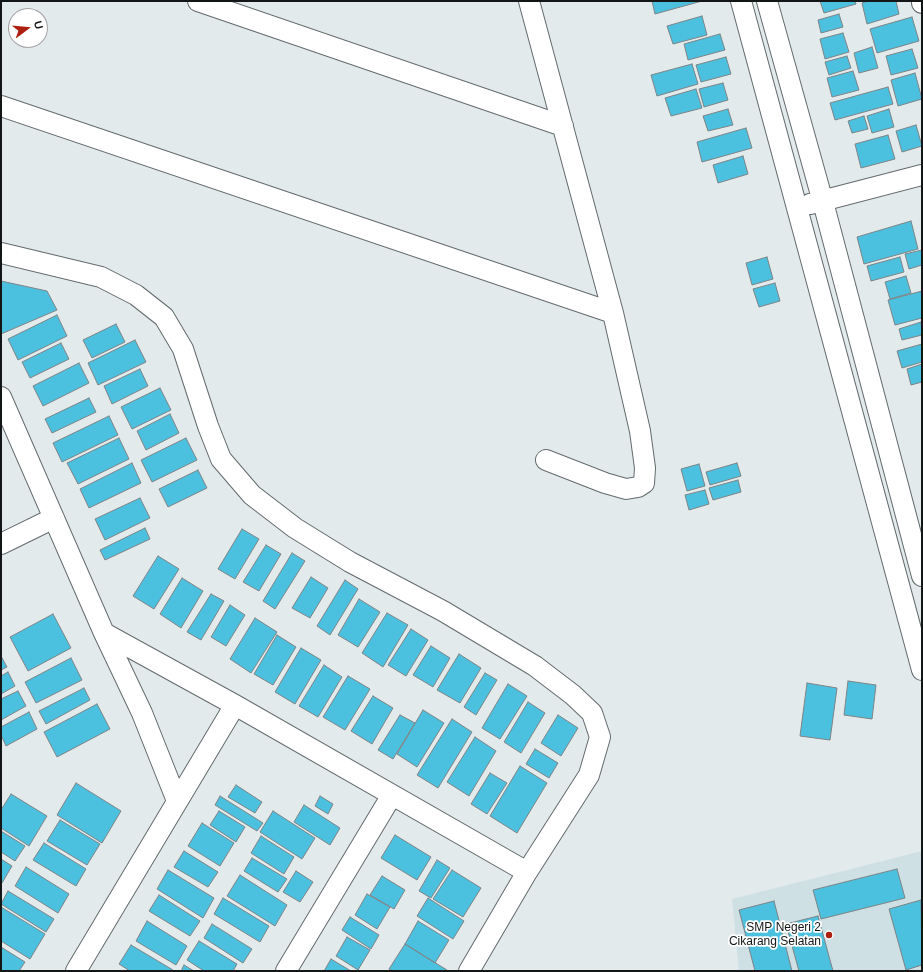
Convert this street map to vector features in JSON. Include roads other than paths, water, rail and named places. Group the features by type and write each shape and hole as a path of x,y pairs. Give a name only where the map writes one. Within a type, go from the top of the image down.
{"street":[{"path":"198,1 563,126"},
{"path":"529,1 613,313 640,431 645,468 644,484 638,487 626,489 605,483 546,460"},
{"path":"741,1 796,207 918,642 922,670"},
{"path":"767,1 823,202 922,576"},
{"path":"1,106 613,313"},
{"path":"796,207 823,202 922,175"},
{"path":"1,253 101,277 136,295 164,317 183,349 208,426 222,459 252,495 294,528 344,558 443,611 535,666 592,713 600,737 589,775 527,872 469,971"},
{"path":"1,397 104,633 142,713 177,802"},
{"path":"1,544 54,518"},
{"path":"104,633 235,705 527,872"},
{"path":"76,971 235,705"},
{"path":"286,971 392,795"}],"place":[{"name":"SMP Negeri 2 Cikarang Selatan","path":"829,935"}]}
